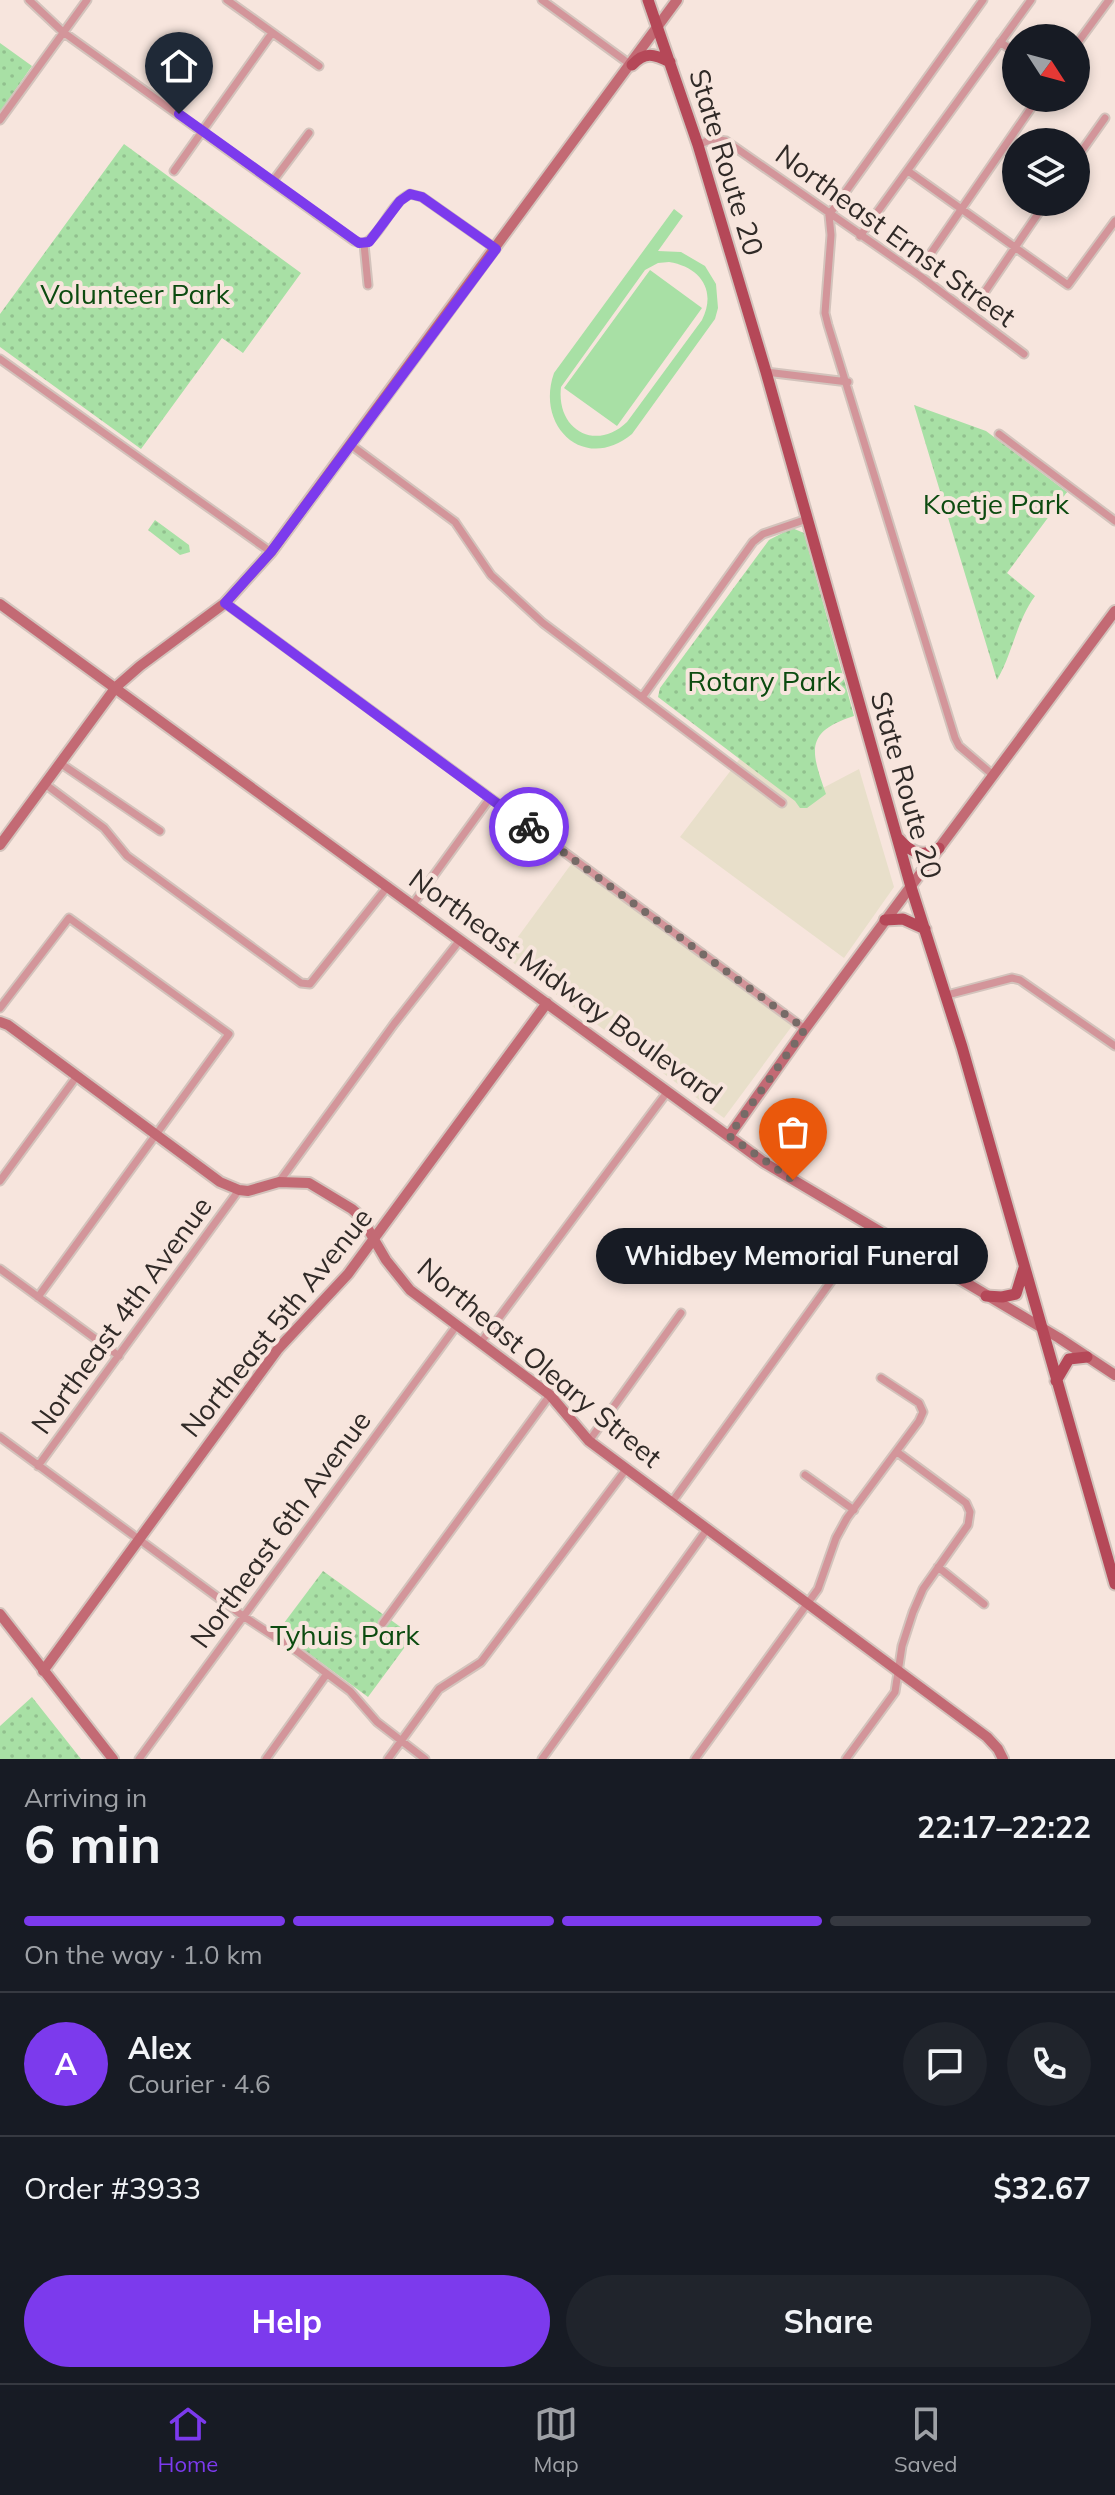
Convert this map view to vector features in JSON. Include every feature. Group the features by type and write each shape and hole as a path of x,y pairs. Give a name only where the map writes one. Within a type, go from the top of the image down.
{"main road":[{"name":"State Route 20","path":"648,0 698,145 766,372 896,835 947,995 1115,1584"},
{"path":"632,65 646,54 654,54 670,62"},
{"path":"896,835 918,854 924,855 939,848"},
{"path":"885,920 903,919 925,929"},
{"path":"986,1296 1016,1294 1025,1267"},
{"path":"1056,1381 1069,1359 1087,1357"}],"street":[{"path":"29,0 63,32 354,241 364,244"},
{"path":"0,120 87,0"},
{"path":"227,0 319,66"},
{"path":"542,0 632,65"},
{"path":"0,845 116,687 225,603 271,552 677,0"},
{"path":"983,0 829,215 831,235 825,313 955,738 959,746 993,775"},
{"path":"860,236 1031,0"},
{"path":"1090,26 1109,0"},
{"path":"174,171 272,33"},
{"path":"927,259 1028,112"},
{"path":"1090,139 1105,118"},
{"path":"273,181 309,133"},
{"name":"Northeast Ernst Street","path":"698,145 712,139 726,141 920,276 1024,354"},
{"path":"908,171 1068,285 1115,221"},
{"path":"364,244 373,237 400,201 410,194 422,197 496,249"},
{"path":"980,299 1036,216"},
{"path":"364,244 368,285"},
{"path":"0,359 271,552"},
{"path":"766,372 848,382"},
{"path":"999,434 1115,521"},
{"path":"351,445 445,513 463,532 491,575 518,601 782,803"},
{"path":"643,696 753,542 763,534 807,519"},
{"path":"225,603 805,1029"},
{"name":"Northeast Midway Boulevard","path":"0,604 765,1163 1115,1375"},
{"path":"729,1136 1115,611"},
{"path":"60,763 160,831"},
{"path":"45,784 104,828 127,856 301,983 310,984 388,886"},
{"path":"413,904 490,798"},
{"path":"0,1008 69,918 229,1034 38,1297"},
{"path":"279,1182 460,940"},
{"path":"947,995 1012,978 1020,980 1115,1046"},
{"name":"Northeast 5th Avenue","path":"43,1671 278,1349 348,1274 547,1003"},
{"path":"0,1022 220,1182 239,1190"},
{"path":"0,1181 77,1076"},
{"path":"481,1342 668,1091"},
{"name":"Northeast Oleary Street","path":"239,1190 248,1191 294,1181 318,1187 361,1217 386,1260 410,1290 550,1395 589,1441 987,1737 1003,1759"},
{"name":"Northeast 4th Avenue","path":"38,1466 239,1190"},
{"path":"672,1502 871,1226"},
{"path":"0,1269 119,1356"},
{"path":"589,1441 681,1313"},
{"name":"Northeast 6th Avenue","path":"139,1759 457,1325"},
{"path":"695,1759 807,1603 824,1575 836,1538 923,1412 919,1403 881,1378"},
{"path":"383,1623 550,1395"},
{"path":"0,1437 350,1691 377,1722 425,1759"},
{"path":"846,1759 895,1692 902,1646 923,1589 968,1525 970,1512 966,1503 897,1452"},
{"path":"388,1759 439,1689 481,1662 627,1468"},
{"path":"805,1475 854,1510"},
{"path":"542,1759 708,1528"},
{"path":"938,1567 984,1604"},
{"path":"0,1614 113,1759"},
{"path":"266,1759 326,1675"}],"shaded area":[{"path":"741,757 800,800 859,769 894,887 844,958 680,837"},
{"path":"572,863 792,1026 724,1118 504,956"}],"green space":[{"path":"0,43 32,66 0,112"},
{"name":"Volunteer Park","path":"124,144 301,273 243,353 222,338 141,449 0,347 0,314"},
{"path":"674,209 683,216 658,251 681,252 705,266 716,284 718,308 715,319 632,434 614,445 597,449 582,446 568,438 558,426 552,411 550,393 554,373","holes":["658,263 680,265 703,282 708,299 702,320 627,422 603,435 580,432 565,415 561,387 645,270"]},
{"path":"650,270 702,308 617,426 564,388"},
{"name":"Koetje Park","path":"914,405 986,431 1067,492 1007,573 1035,596 1023,616 997,680"},
{"path":"155,520 189,545 190,552 180,555 148,530"},
{"name":"Rotary Park","path":"792,528 804,533 854,716 838,722 819,736 815,755 826,794 807,808 800,808 795,801 658,697 660,688 769,540"},
{"name":"Tyhuis Park","path":"323,1571 413,1636 368,1697 278,1631"},
{"path":"32,1697 81,1759 0,1759 0,1726"}],"way so far":[{"path":"529,827 805,1029 729,1136 793,1180"}],"place":[{"name":"Whidbey Memorial Funeral","path":"793,1180"}],"route":[{"path":"179,114 354,241 369,242 400,201 410,194 422,197 496,249 271,552 225,603 529,827"}]}
